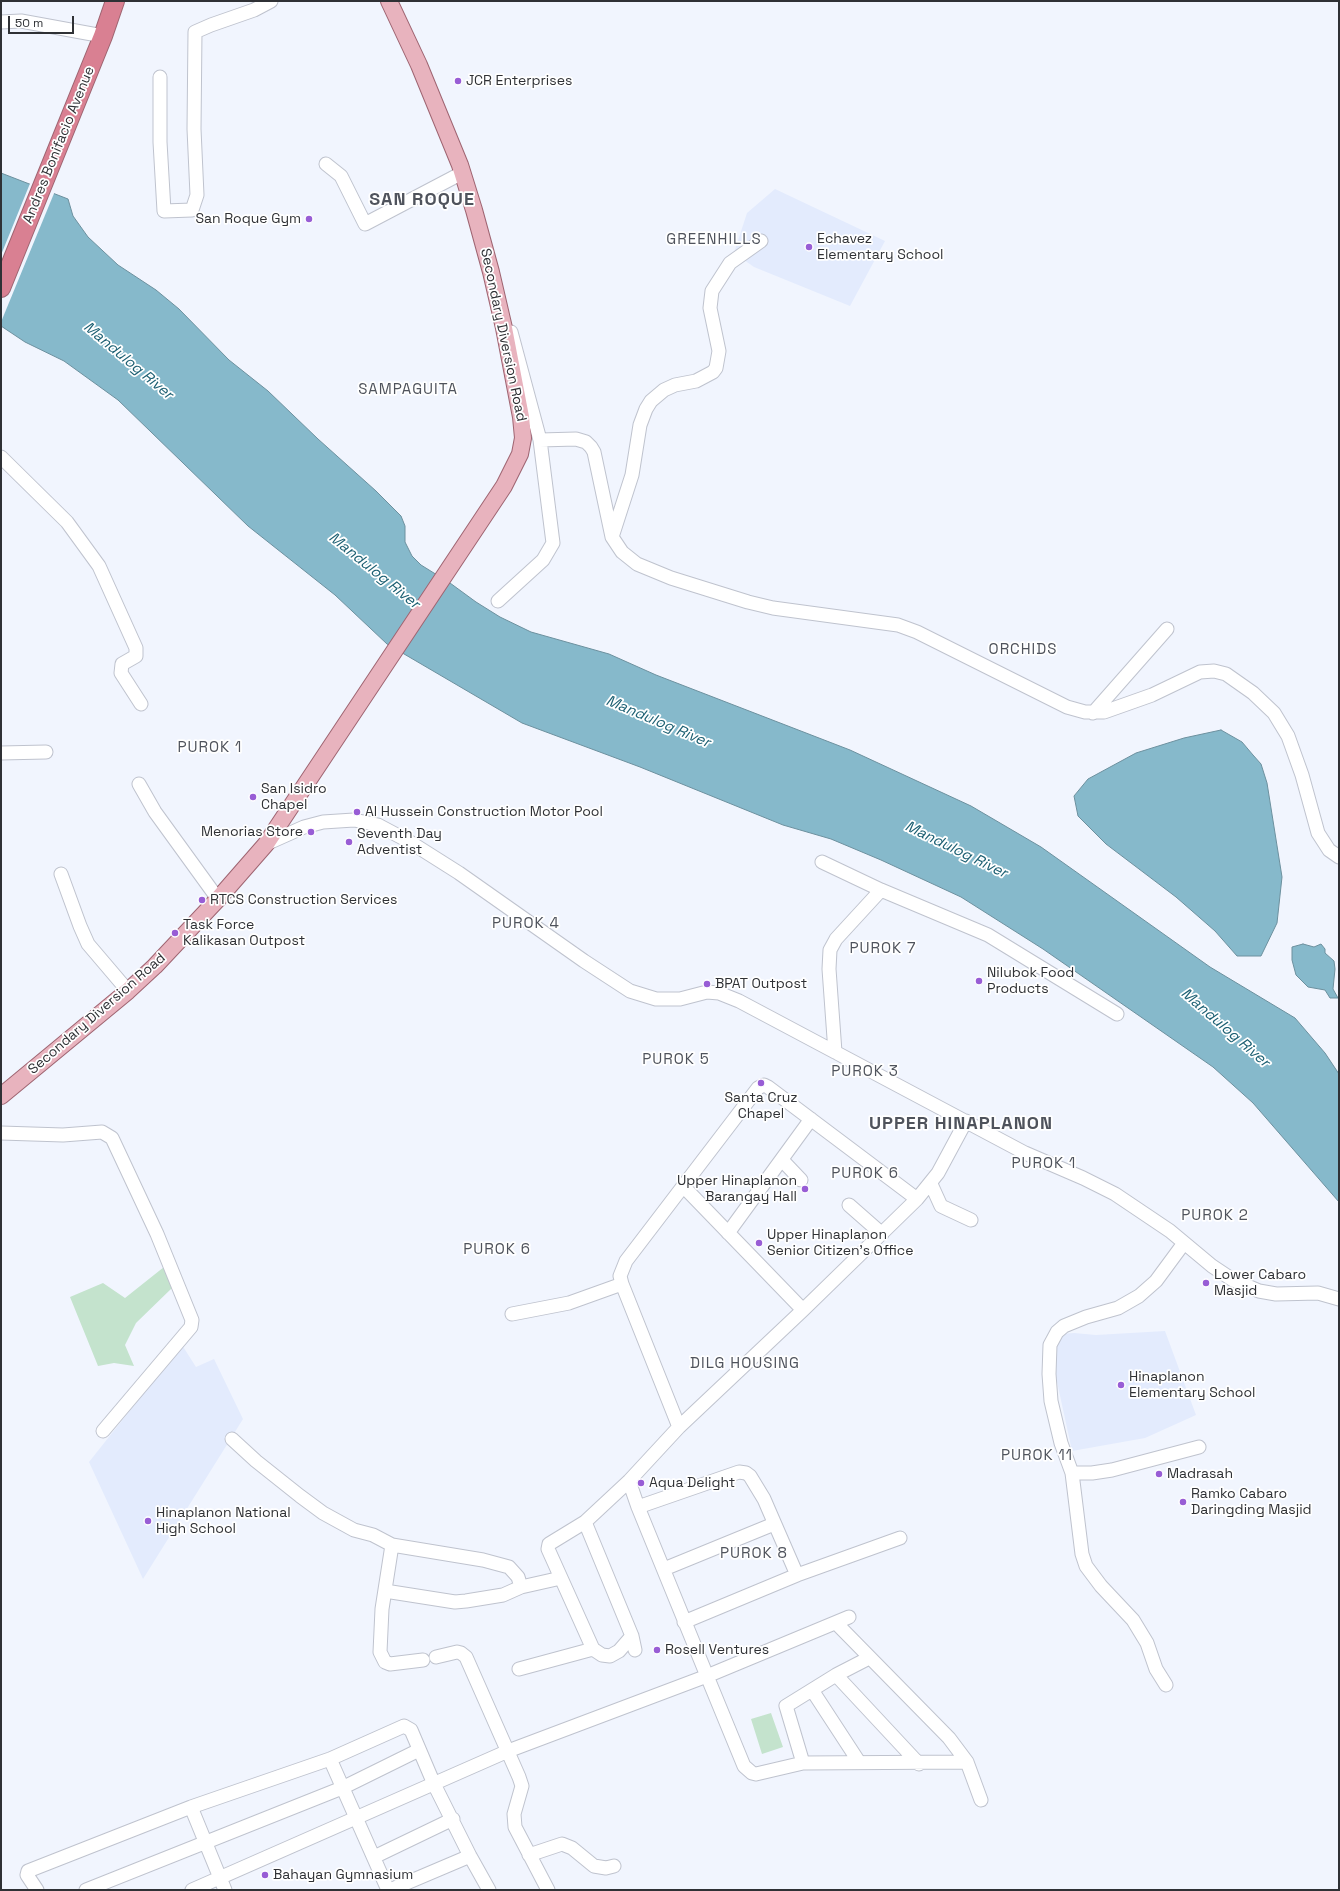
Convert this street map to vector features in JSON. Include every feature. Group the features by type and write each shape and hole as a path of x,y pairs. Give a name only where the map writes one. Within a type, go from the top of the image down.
{"highway":[{"name":"Andres Bonifacio Avenue","path":"1,288 116,1"}],"main road":[{"name":"Secondary Diversion Road","path":"1,1096 128,992 218,900 266,844 504,486 517,462 523,438 521,417 491,272 462,173 419,65 389,1"}],"street":[{"path":"160,77 160,142 164,211 192,210 197,195 194,129 195,32 254,10 271,1"},
{"path":"1,22 28,22 103,36"},
{"path":"326,164 341,176 365,224 462,173"},
{"path":"612,537 632,475 640,425 646,409 651,401 664,390 675,385 696,381 713,372 716,368 719,352 710,308 712,292 730,263 761,241"},
{"path":"498,601 533,570 547,555 552,548 554,538 540,440 514,341 508,324 499,307"},
{"path":"540,440 576,439 586,442 591,447 594,452 612,537 616,546 630,560 651,571 748,602 773,608 898,625 917,632 1067,707 1093,713 1104,712 1152,695 1200,672 1214,671 1226,674 1253,693 1274,713 1288,736 1300,768 1318,833 1330,850 1339,856"},
{"path":"1,457 67,522 99,566 136,648 136,656 122,664 121,673 141,704"},
{"path":"1093,713 1167,629"},
{"path":"1,753 46,752"},
{"path":"139,784 155,812 218,900"},
{"path":"266,844 304,827 324,822 354,820 378,825 410,842 459,873 584,961 630,991 656,999 670,1000 707,992 719,993 739,1001 1025,1153 1083,1178 1115,1194 1144,1212 1233,1280 1259,1291 1276,1294 1318,1293 1339,1299"},
{"path":"822,862 880,890 988,935 1116,1014"},
{"path":"61,874 88,944 128,992"},
{"path":"834,1052 828,969 830,950 836,939 880,890"},
{"path":"679,1427 620,1276 626,1261 742,1108 761,1086 768,1087 917,1199"},
{"path":"728,1233 811,1120"},
{"path":"632,1636 619,1651 610,1656 602,1655 592,1649 548,1546 585,1522 629,1481 679,1427 803,1310 917,1199 931,1184 966,1122"},
{"path":"1,1133 63,1135 102,1132 112,1138 157,1234 192,1320 191,1328 103,1430"},
{"path":"782,1160 801,1180"},
{"path":"931,1184 941,1206 971,1220"},
{"path":"683,1186 803,1310"},
{"path":"849,1205 882,1234"},
{"path":"1166,1685 1156,1669 1147,1644 1133,1620 1101,1586 1086,1566 1082,1554 1072,1473 1061,1443 1052,1401 1049,1374 1050,1345 1052,1338 1064,1326 1118,1308 1139,1296 1156,1281 1184,1243"},
{"path":"512,1314 569,1303 622,1284"},
{"path":"232,1439 256,1461 323,1513 354,1530 373,1535 392,1545 483,1560 509,1567 518,1577 522,1587"},
{"path":"1072,1473 1092,1473 1112,1470 1199,1447"},
{"path":"638,1507 739,1472 750,1476 764,1499 798,1575"},
{"path":"629,1481 684,1622 708,1676 742,1762 747,1770 756,1774 803,1763 859,1762 919,1764 967,1762"},
{"path":"585,1522 632,1636 635,1650"},
{"path":"664,1570 774,1524"},
{"path":"684,1622 798,1575 900,1538"},
{"path":"392,1545 379,1645 382,1658 385,1662 390,1664 423,1660"},
{"path":"385,1591 455,1602 476,1601 503,1595 522,1587 561,1578"},
{"path":"192,1890 222,1884 356,1817 508,1751 708,1676 849,1617"},
{"path":"836,1623 949,1738 967,1762 981,1800"},
{"path":"520,1669 592,1649"},
{"path":"436,1657 457,1652 466,1657 522,1786 514,1814 515,1827 548,1890"},
{"path":"803,1763 786,1706 836,1675 869,1658"},
{"path":"836,1675 919,1764"},
{"path":"812,1690 859,1762"},
{"path":"37,1890 27,1875 28,1871 191,1807 330,1758 404,1726 411,1730 434,1784 453,1819 486,1889"},
{"path":"86,1890 342,1788 419,1750"},
{"path":"330,1758 342,1788 389,1890 470,1856"},
{"path":"191,1807 206,1841 222,1884"},
{"path":"374,1857 453,1819"},
{"path":"530,1855 562,1844 572,1848 594,1866 606,1868 614,1866"}],"shaded area":[{"name":"Echavez Elementary School","path":"775,189 885,241 850,306 754,267 734,253 747,213"},
{"name":"Hinaplanon Elementary School","path":"1165,1331 1196,1415 1145,1438 1072,1451 1051,1354 1061,1334 1074,1333 1096,1335"},
{"name":"Hinaplanon National High School","path":"182,1345 196,1367 214,1359 243,1419 143,1579 89,1462"}],"green space":[{"path":"164,1267 172,1288 136,1323 125,1345 134,1366 114,1363 98,1366 70,1297 103,1283 125,1298"},
{"path":"771,1713 783,1747 762,1754 751,1719"}],"water":[{"name":"Mandulog River","path":"1,173 68,199 73,216 88,237 118,265 156,290 179,309 229,360 268,391 318,439 376,491 401,516 405,526 405,542 412,556 421,565 450,583 476,602 500,617 531,632 609,654 656,675 850,750 971,806 1041,847 1210,967 1295,1018 1325,1053 1339,1074 1339,1202 1253,1103 1213,1067 1043,949 961,897 831,839 783,825 640,767 522,723 387,644 335,595 248,526 118,400 64,361 25,342 1,326"},
{"path":"1221,730 1242,742 1261,764 1267,783 1282,877 1277,923 1261,956 1237,956 1215,931 1176,897 1106,844 1078,816 1074,796 1088,779 1136,753 1184,738"},
{"path":"1303,944 1314,947 1321,944 1325,949 1325,953 1334,961 1335,969 1333,989 1338,998 1330,998 1325,990 1308,987 1296,975 1292,960 1292,947"}],"pier":[{"path":"31,181 55,191 1,322 1,255"}],"place":[{"name":"JCR Enterprises","path":"458,81"},
{"name":"San Roque Gym","path":"309,219"},
{"name":"Echavez Elementary School","path":"809,247"},
{"name":"San Isidro Chapel","path":"253,797"},
{"name":"Al Hussein Construction Motor Pool","path":"357,812"},
{"name":"Menorias Store","path":"311,832"},
{"name":"Seventh Day Adventist","path":"349,842"},
{"name":"RTCS Construction Services","path":"202,900"},
{"name":"Task Force Kalikasan Outpost","path":"175,933"},
{"name":"Nilubok Food Products","path":"979,981"},
{"name":"BPAT Outpost","path":"707,984"},
{"name":"Santa Cruz Chapel","path":"761,1083"},
{"name":"Upper Hinaplanon Barangay Hall","path":"805,1189"},
{"name":"Upper Hinaplanon Senior Citizen's Office","path":"759,1243"},
{"name":"Lower Cabaro Masjid","path":"1206,1283"},
{"name":"Hinaplanon Elementary School","path":"1121,1385"},
{"name":"Madrasah","path":"1159,1474"},
{"name":"Aqua Delight","path":"641,1483"},
{"name":"Ramko Cabaro Daringding Masjid","path":"1183,1502"},
{"name":"Hinaplanon National High School","path":"148,1521"},
{"name":"Rosell Ventures","path":"657,1650"},
{"name":"Bahayan Gymnasium","path":"265,1875"}],"district":[{"name":"SAN ROQUE","path":"422,200"},
{"name":"GREENHILLS","path":"714,240"},
{"name":"SAMPAGUITA","path":"408,390"},
{"name":"ORCHIDS","path":"1023,650"},
{"name":"PUROK 1","path":"210,748"},
{"name":"PUROK 4","path":"526,924"},
{"name":"PUROK 7","path":"883,949"},
{"name":"PUROK 5","path":"676,1060"},
{"name":"PUROK 3","path":"865,1072"},
{"name":"UPPER HINAPLANON","path":"961,1124"},
{"name":"PUROK 1","path":"1044,1164"},
{"name":"PUROK 6","path":"865,1174"},
{"name":"PUROK 2","path":"1215,1216"},
{"name":"PUROK 6","path":"497,1250"},
{"name":"DILG HOUSING","path":"745,1364"},
{"name":"PUROK 11","path":"1037,1456"},
{"name":"PUROK 8","path":"754,1554"}]}
